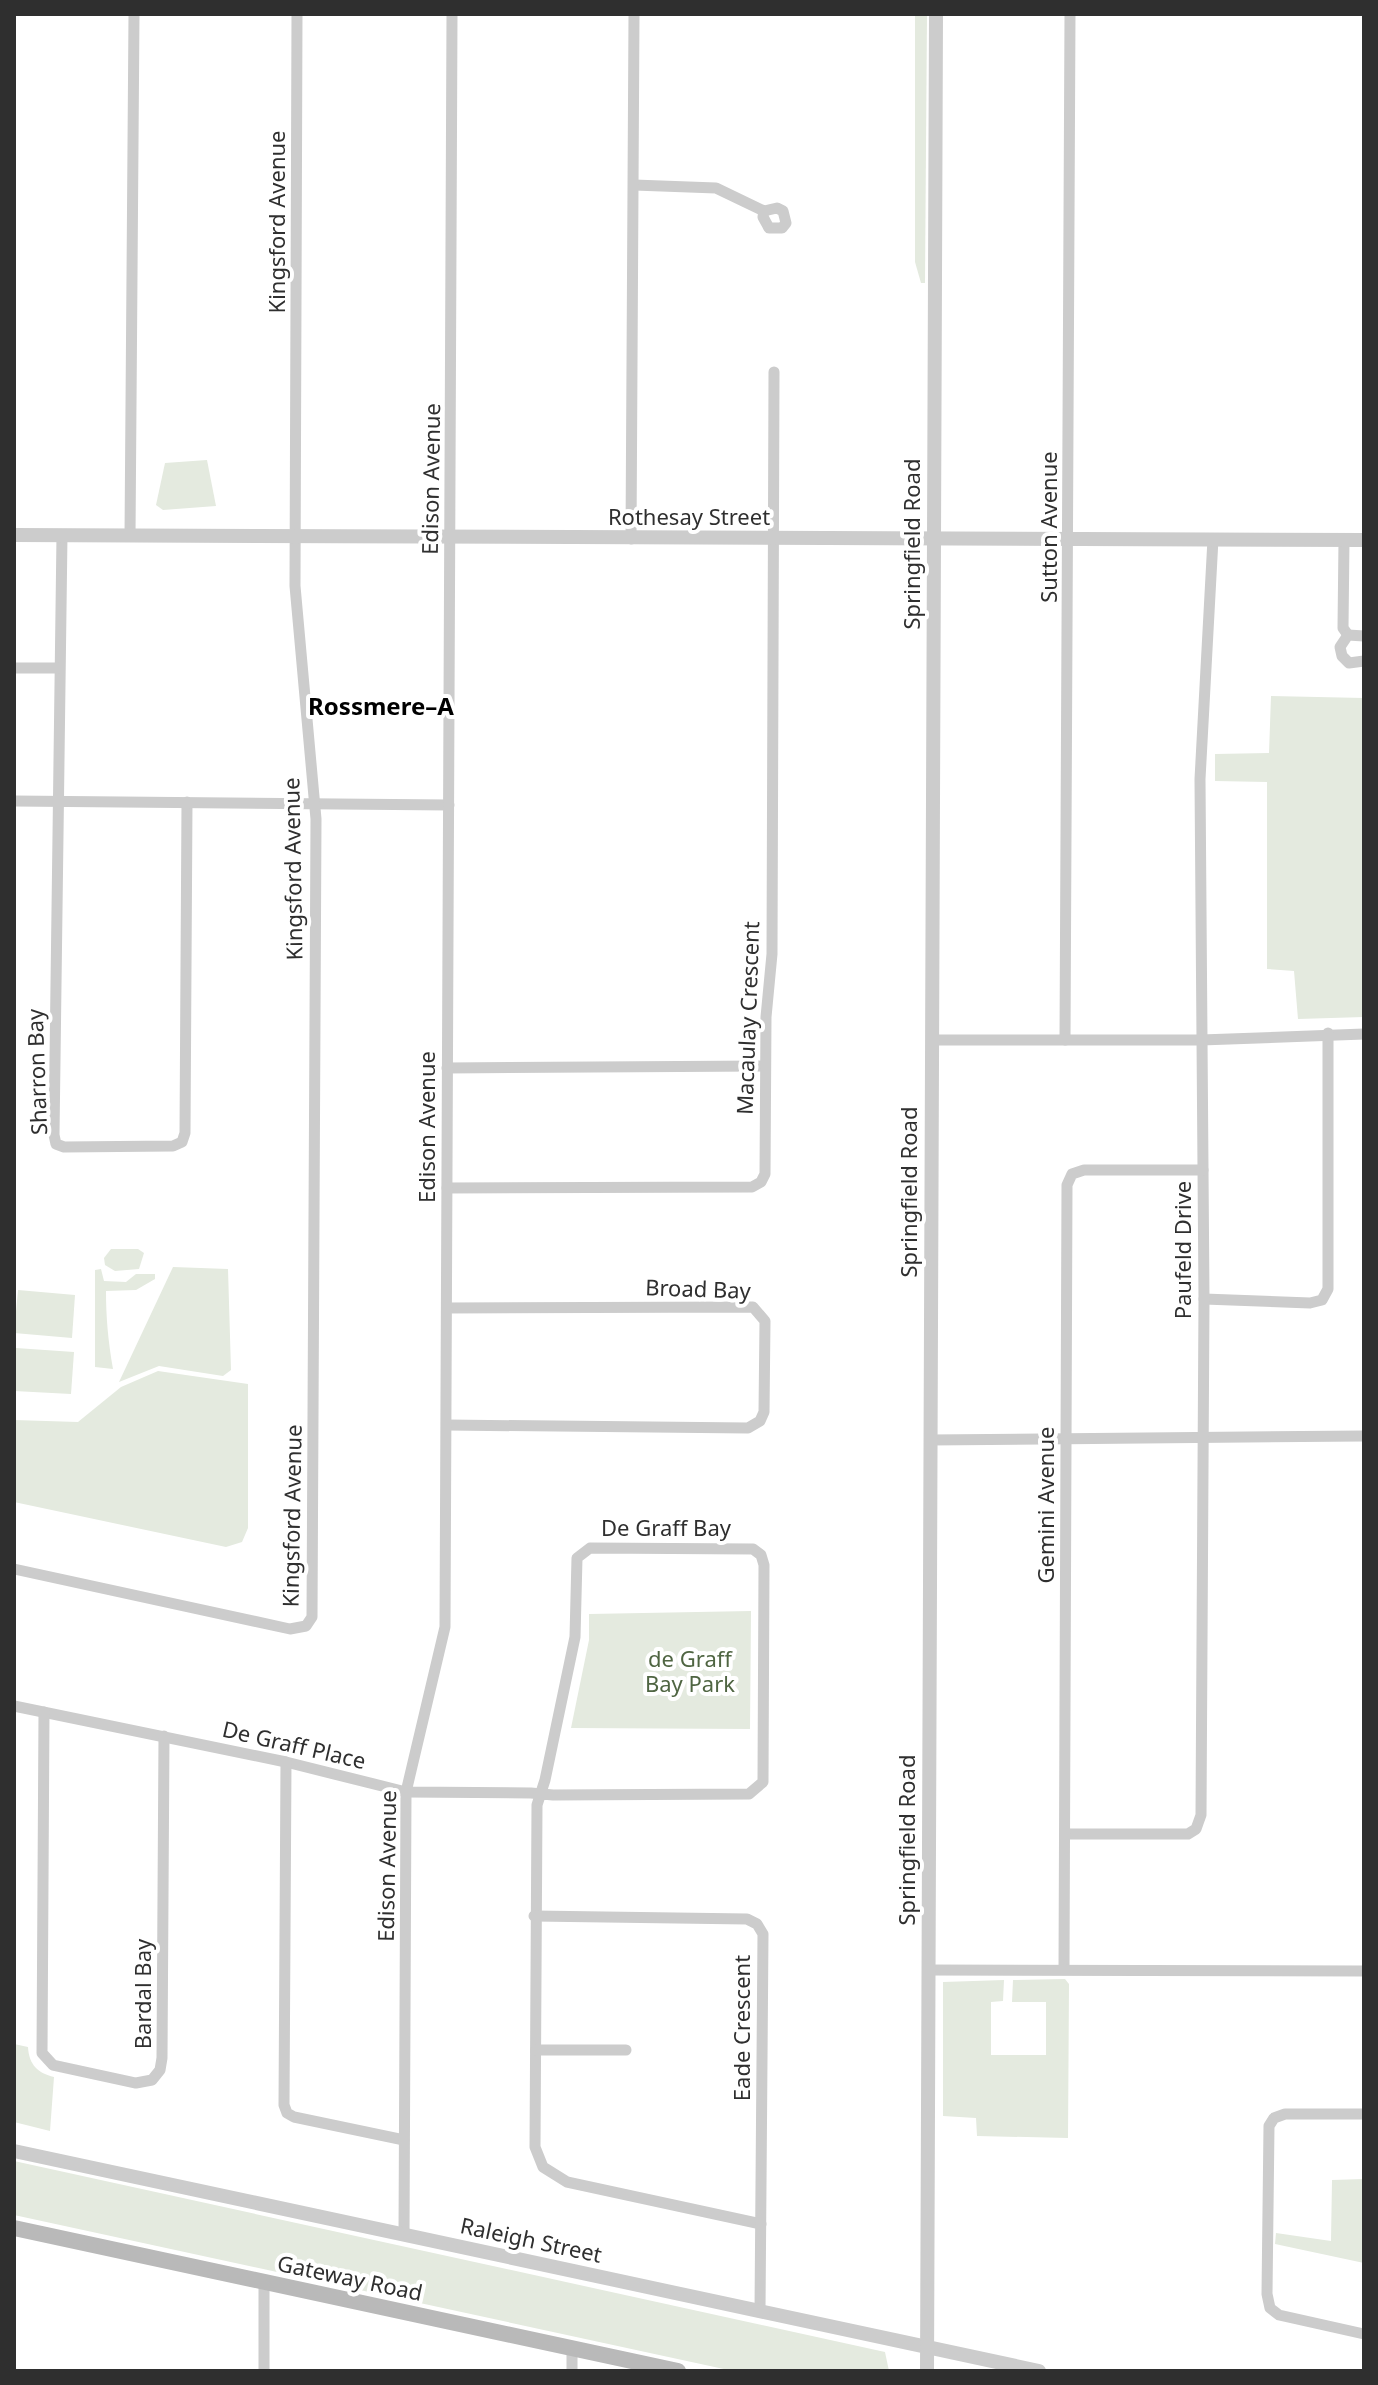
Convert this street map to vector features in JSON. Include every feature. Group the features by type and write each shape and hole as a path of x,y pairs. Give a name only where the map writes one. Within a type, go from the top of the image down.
{"main road":[{"name":"Gateway Road","path":"14,2228 678,2371"}],"street":[{"path":"130,536 134,14"},
{"name":"Kingsford Avenue","path":"14,1569 290,1629 306,1626 313,1612 314,805 295,594 297,14"},
{"name":"Edison Avenue","path":"404,2235 406,1792 445,1627 452,14"},
{"path":"631,539 634,14"},
{"name":"Springfield Road","path":"927,2371 936,14"},
{"name":"Sutton Avenue","path":"1065,1040 1070,14"},
{"path":"634,185 716,188 764,211"},
{"name":"Macaulay Crescent","path":"447,1188 752,1187 761,1182 765,1174 765,1066 772,954 774,372"},
{"name":"Rothesay Street","path":"14,535 1364,540"},
{"name":"Sharron Bay","path":"62,535 54,1135 56,1144 64,1147 173,1146 182,1142 185,1133 187,802"},
{"name":"Paufeld Drive","path":"1066,1834 1182,1834 1196,1829 1200,1822 1204,1299 1201,718 1213,539"},
{"path":"1344,540 1343,628 1348,635"},
{"path":"1364,636 1348,635 1341,642 1342,656 1354,664 1364,661"},
{"path":"14,668 58,668"},
{"path":"14,801 449,805"},
{"path":"1204,1299 1310,1303 1322,1300 1328,1289 1328,1033"},
{"path":"932,1040 1201,1040 1364,1034"},
{"path":"447,1068 765,1066"},
{"name":"Gemini Avenue","path":"1064,1969 1067,1185 1072,1174 1084,1170 1203,1170"},
{"name":"Broad Bay","path":"447,1308 753,1307 765,1321 764,1412 760,1421 748,1428 447,1425"},
{"path":"930,1440 1364,1436"},
{"name":"De Graff Bay","path":"541,1794 575,1637 577,1558 590,1548 753,1549 761,1555 763,1782 758,1789"},
{"name":"De Graff Place","path":"14,1706 286,1762 406,1792 749,1794 758,1789"},
{"name":"Bardal Bay","path":"44,1712 42,2053 53,2065 136,2083 152,2080 160,2070 162,2058 164,1736"},
{"path":"286,1762 284,2105 287,2113 294,2117 404,2140"},
{"path":"541,1794 537,1805 534,1916 535,2147 543,2167 553,2177 761,2224"},
{"name":"Eade Crescent","path":"534,1916 747,1919 757,1924 763,1934 760,2310"},
{"path":"928,1970 1364,1971"},
{"path":"536,2050 626,2050"},
{"path":"1364,2114 1285,2114 1274,2118 1269,2126 1267,2294 1270,2308 1279,2315 1364,2334"},
{"name":"Raleigh Street","path":"14,2151 1039,2371"},
{"path":"264,2282 264,2371"},
{"path":"572,2349 572,2371"}],"green space":[{"path":"915,14 927,14 925,283 921,283 915,262"},
{"path":"207,460 216,506 163,510 156,505 165,463"},
{"path":"1271,696 1364,698 1364,1017 1298,1019 1294,971 1267,969 1267,782 1215,781 1215,754 1269,753"},
{"path":"111,1249 138,1249 144,1253 139,1269 115,1271 105,1265 104,1258"},
{"path":"173,1267 228,1269 231,1370 223,1376 159,1366 119,1382"},
{"path":"101,1269 104,1281 126,1282 136,1274 155,1274 155,1279 136,1290 106,1291 113,1369 95,1367 95,1270"},
{"path":"18,1290 75,1295 72,1338 14,1333"},
{"path":"16,1348 74,1352 71,1394 14,1391"},
{"path":"158,1371 248,1384 248,1528 242,1542 226,1547 14,1502 14,1420 78,1422 121,1387"},
{"name":"de Graff Bay Park","path":"751,1611 750,1729 571,1728 589,1640 589,1614"},
{"path":"1065,1979 1069,1984 1068,2138 977,2136 976,2118 943,2116 943,1982 1004,1980 1003,2001 991,2002 991,2055 1046,2055 1046,2002 1012,2002 1013,1980"},
{"path":"14,2044 28,2047 35,2067 54,2077 50,2131 14,2122"},
{"path":"14,2161 885,2352 889,2371 733,2371 14,2215"},
{"path":"1364,2179 1364,2263 1275,2244 1276,2233 1331,2241 1332,2180"}],"district":[{"name":"Rossmere–A","path":"381,707"}]}
